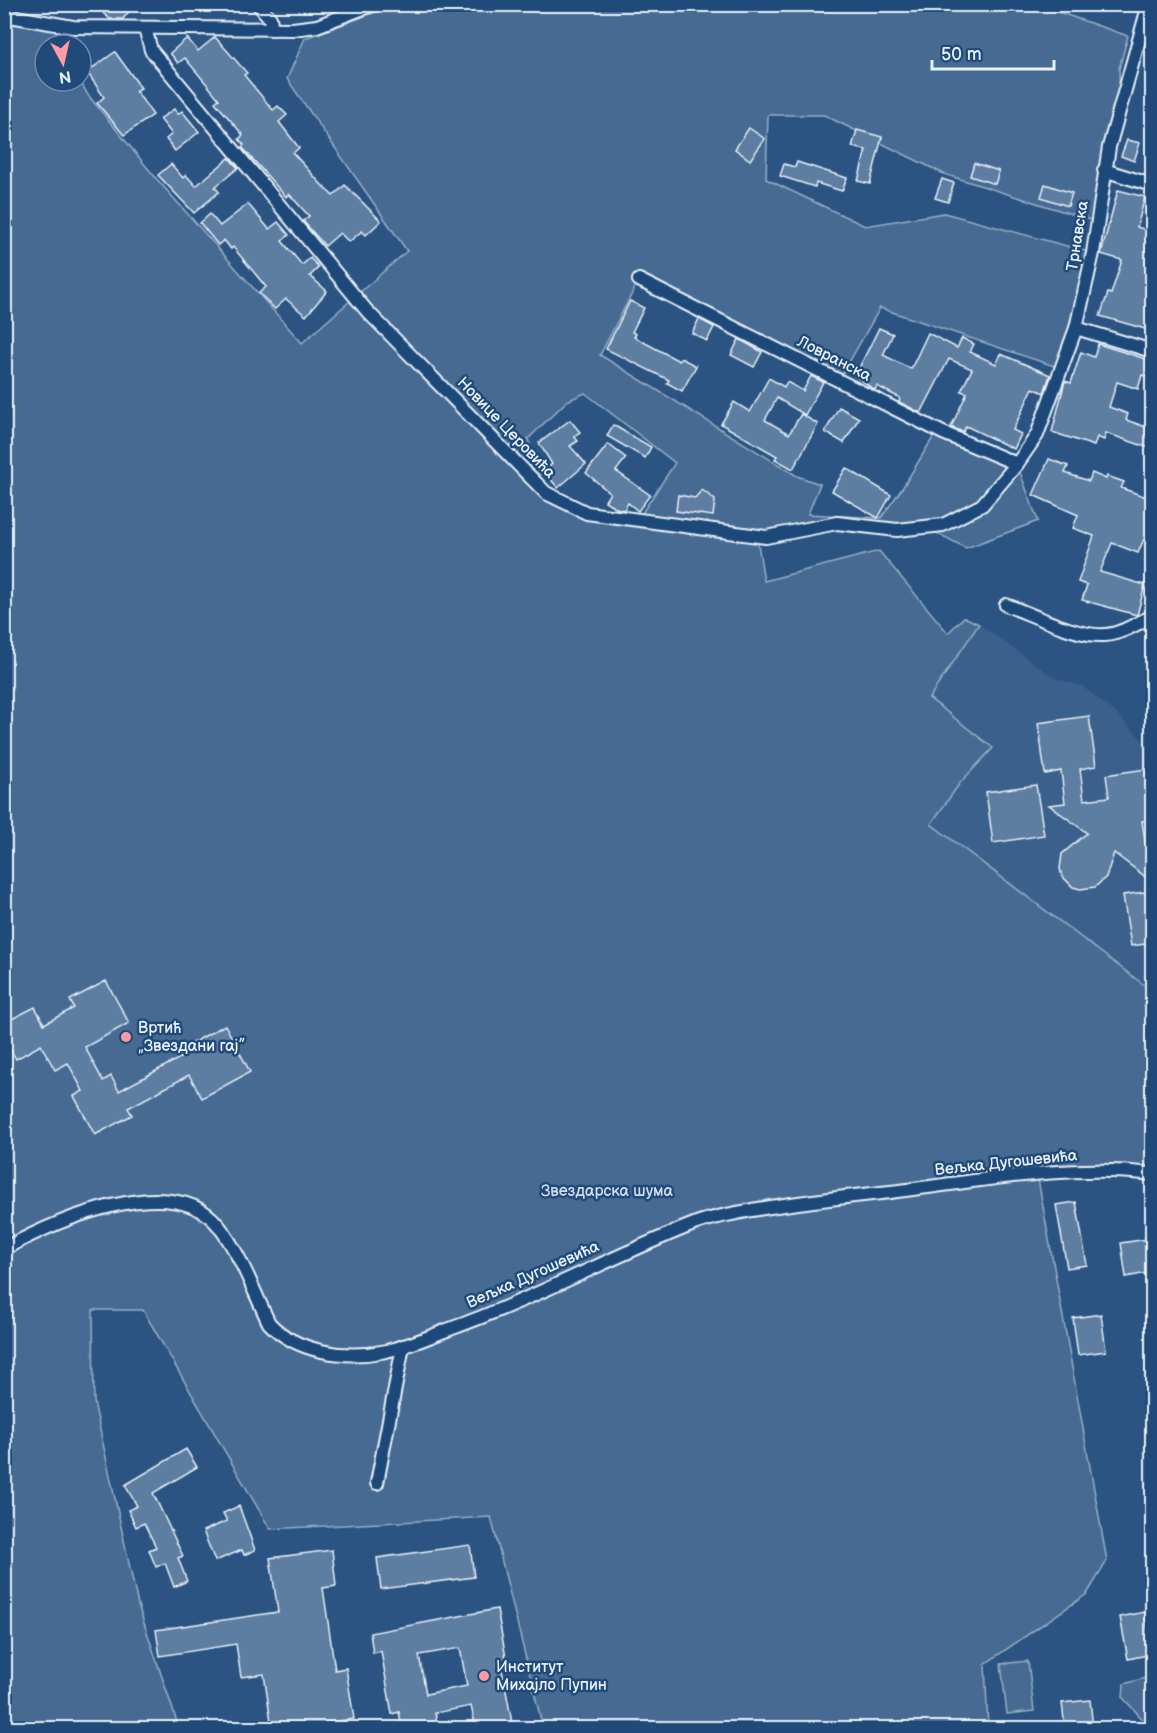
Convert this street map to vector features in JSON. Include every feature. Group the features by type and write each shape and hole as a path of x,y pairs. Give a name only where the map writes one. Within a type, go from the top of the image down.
{"street":[{"path":"258,4 270,18 272,29"},
{"path":"4,15 60,26 272,29 316,26 374,4"},
{"name":"Трнавска","path":"1017,464 1037,435 1076,328 1093,253 1104,170 1149,4"},
{"name":"Новице Церовића","path":"145,28 151,50 367,311 537,485 557,500 587,513 757,537 788,534 837,523 910,530 944,525 969,514 990,496 1017,464"},
{"path":"1104,170 1152,185"},
{"name":"Ловранска","path":"639,280 944,433 1017,464"},
{"path":"1076,328 1152,351"},
{"path":"1006,605 1086,634 1105,635 1119,632 1152,616"},
{"name":"Вељка Дугошевића","path":"4,1249 42,1230 134,1201 155,1198 192,1206 217,1224 269,1323 279,1334 293,1342 337,1353 362,1354 403,1346 522,1302 640,1245 698,1222 793,1203 1068,1171 1152,1173"},
{"path":"377,1483 403,1346"}],"shaded area":[{"path":"979,624 1055,678 1082,686 1116,713 1152,750 1152,1059 950,905 923,790 929,698"}],"green space":[{"name":"Звездарска шума","path":"1035,4 1128,36 1119,69 1120,99 1097,222 944,174 824,115 768,115 766,179 865,226 944,213 1093,253 1063,369 880,308 839,380 1017,464 1038,521 966,548 927,528 841,523 757,537 764,581 879,551 948,633 964,617 979,624 929,698 993,748 960,783 931,824 1152,991 1152,1174 1038,1179 1107,1561 1087,1594 985,1664 988,1728 543,1728 491,1517 270,1529 143,1310 93,1310 94,1402 138,1605 179,1728 5,1728 5,15 60,26 60,33 33,33 33,93 87,93 155,177 302,343 407,251 287,79 305,38 395,5","holes":["639,280 937,431 881,518 808,514 820,484 797,476 600,355","585,393 675,463 638,519 557,500 546,493 528,439 567,401"]},
{"path":"1028,1661 1034,1711 1007,1714 1001,1664"},
{"path":"1152,1676 1151,1728 1123,1698 1124,1684"}],"building":[{"path":"93,4 135,4 123,19 110,19"},
{"path":"215,37 247,73 244,75 273,110 278,106 287,115 279,122 299,148 293,153 333,196 345,185 381,221 366,235 362,231 349,242 340,233 325,246 303,221 309,216 289,194 286,197 242,147 244,145 239,139 243,135 215,102 219,99 185,58 178,63 170,53 187,38 198,51"},
{"path":"115,52 141,88 136,91 153,115 124,135 97,103 104,97 93,81 93,68"},
{"path":"174,109 178,114 182,111 199,132 175,151 166,139 172,134 160,119"},
{"path":"749,128 765,139 750,160 735,149"},
{"path":"857,130 882,137 870,184 858,181 866,150 852,147"},
{"path":"1127,140 1140,143 1134,161 1121,156"},
{"path":"229,158 238,168 215,187 219,192 194,213 158,175 171,164 183,178 186,175 196,186"},
{"path":"797,162 847,178 842,191 816,183 815,187 780,176 784,164 795,167"},
{"path":"974,163 999,171 995,184 970,176"},
{"path":"942,179 954,183 948,202 935,198"},
{"path":"1045,184 1072,193 1068,206 1041,197"},
{"path":"1118,190 1145,197 1137,227 1152,232 1152,331 1100,316 1108,293 1111,294 1122,260 1101,254"},
{"path":"248,204 269,229 278,222 289,235 282,241 302,265 310,258 319,267 310,276 327,291 306,316 286,299 275,309 259,293 266,287 233,247 231,249 224,240 218,245 200,223 210,214 220,226"},
{"path":"630,301 644,308 632,332 636,334 634,337 679,361 681,358 696,366 682,391 667,383 669,380 606,349"},
{"path":"699,319 714,327 707,341 692,333"},
{"path":"879,328 893,334 883,355 911,369 928,333 957,348 962,338 974,344 970,352 996,364 1001,354 1050,375 1044,393 1033,388 1013,430 1021,434 1014,449 966,426 963,432 951,427 967,393 961,391 972,369 949,359 921,413 899,402 900,398 877,386 875,390 855,376"},
{"path":"739,339 762,352 754,367 731,355"},
{"path":"1098,344 1152,361 1148,377 1142,375 1138,389 1117,382 1109,407 1128,414 1126,420 1152,429 1152,449 1106,433 1104,440 1097,437 1094,446 1052,432 1065,381 1071,383 1081,352 1094,357"},
{"path":"811,376 823,382 805,415 777,398 765,420 789,434 801,414 818,424 793,469 775,459 777,456 721,424 734,402 750,412 769,378 784,387 787,382 803,391"},
{"path":"839,407 859,418 844,443 825,432"},
{"path":"570,420 580,432 574,436 578,441 570,446 586,464 558,488 544,471 552,464 539,443"},
{"path":"613,425 651,447 645,458 607,436"},
{"path":"608,444 626,458 616,471 650,495 638,511 628,503 624,510 605,501 610,493 586,473"},
{"path":"1049,459 1068,466 1065,473 1089,481 1092,473 1106,479 1107,476 1124,482 1121,488 1152,499 1152,542 1144,539 1138,553 1112,543 1100,572 1145,585 1137,615 1082,600 1087,585 1078,582 1094,536 1073,528 1078,515 1033,495"},
{"path":"846,468 891,495 878,518 832,491"},
{"path":"702,490 715,500 713,516 676,511 678,495 695,498"},
{"path":"1089,716 1096,766 1080,769 1084,800 1109,797 1106,775 1152,768 1152,820 1142,821 1146,847 1152,846 1152,865 1149,866 1151,881 1114,853 1106,877 1095,887 1080,889 1073,887 1062,876 1060,869 1062,854 1087,833 1049,805 1065,803 1061,771 1045,774 1038,723"},
{"path":"1036,785 1044,835 993,843 986,792"},
{"path":"1152,891 1152,943 1131,946 1123,895"},
{"path":"106,981 129,1023 85,1047 103,1081 111,1076 119,1091 180,1058 177,1051 225,1025 250,1072 202,1098 189,1075 128,1108 132,1115 95,1135 74,1096 83,1091 68,1063 55,1070 41,1045 16,1059 4,1038 4,1023 35,1007 44,1024 74,1008 70,1000"},
{"path":"1076,1202 1087,1265 1067,1268 1056,1205"},
{"path":"1147,1239 1152,1272 1126,1277 1121,1243"},
{"path":"1101,1314 1106,1351 1078,1355 1073,1318"},
{"path":"186,1449 197,1467 153,1493 183,1556 178,1558 187,1581 174,1587 165,1563 156,1567 149,1550 156,1547 144,1523 136,1527 128,1510 137,1506 125,1485"},
{"path":"239,1506 255,1550 244,1555 242,1550 215,1561 203,1531 227,1521 223,1513"},
{"path":"470,1545 474,1577 381,1589 377,1558"},
{"path":"332,1550 336,1586 323,1588 335,1670 346,1668 354,1719 325,1723 325,1728 300,1728 300,1726 272,1728 264,1674 241,1677 236,1644 160,1656 156,1630 278,1612 270,1558"},
{"name":"Институт Михајло Пупин","path":"497,1609 507,1663 501,1665 513,1728 476,1728 471,1706 435,1713 438,1728 402,1728 399,1712 392,1714 381,1651 373,1653 370,1633","holes":["460,1648 467,1686 426,1694 419,1655"]},
{"path":"1145,1612 1152,1654 1128,1659 1120,1617"},
{"path":"1090,1700 1093,1728 1065,1728 1062,1703"}],"place":[{"name":"Вртић „Звездани гај”","path":"126,1037"},
{"name":"Институт Михајло Пупин","path":"484,1676"}]}
